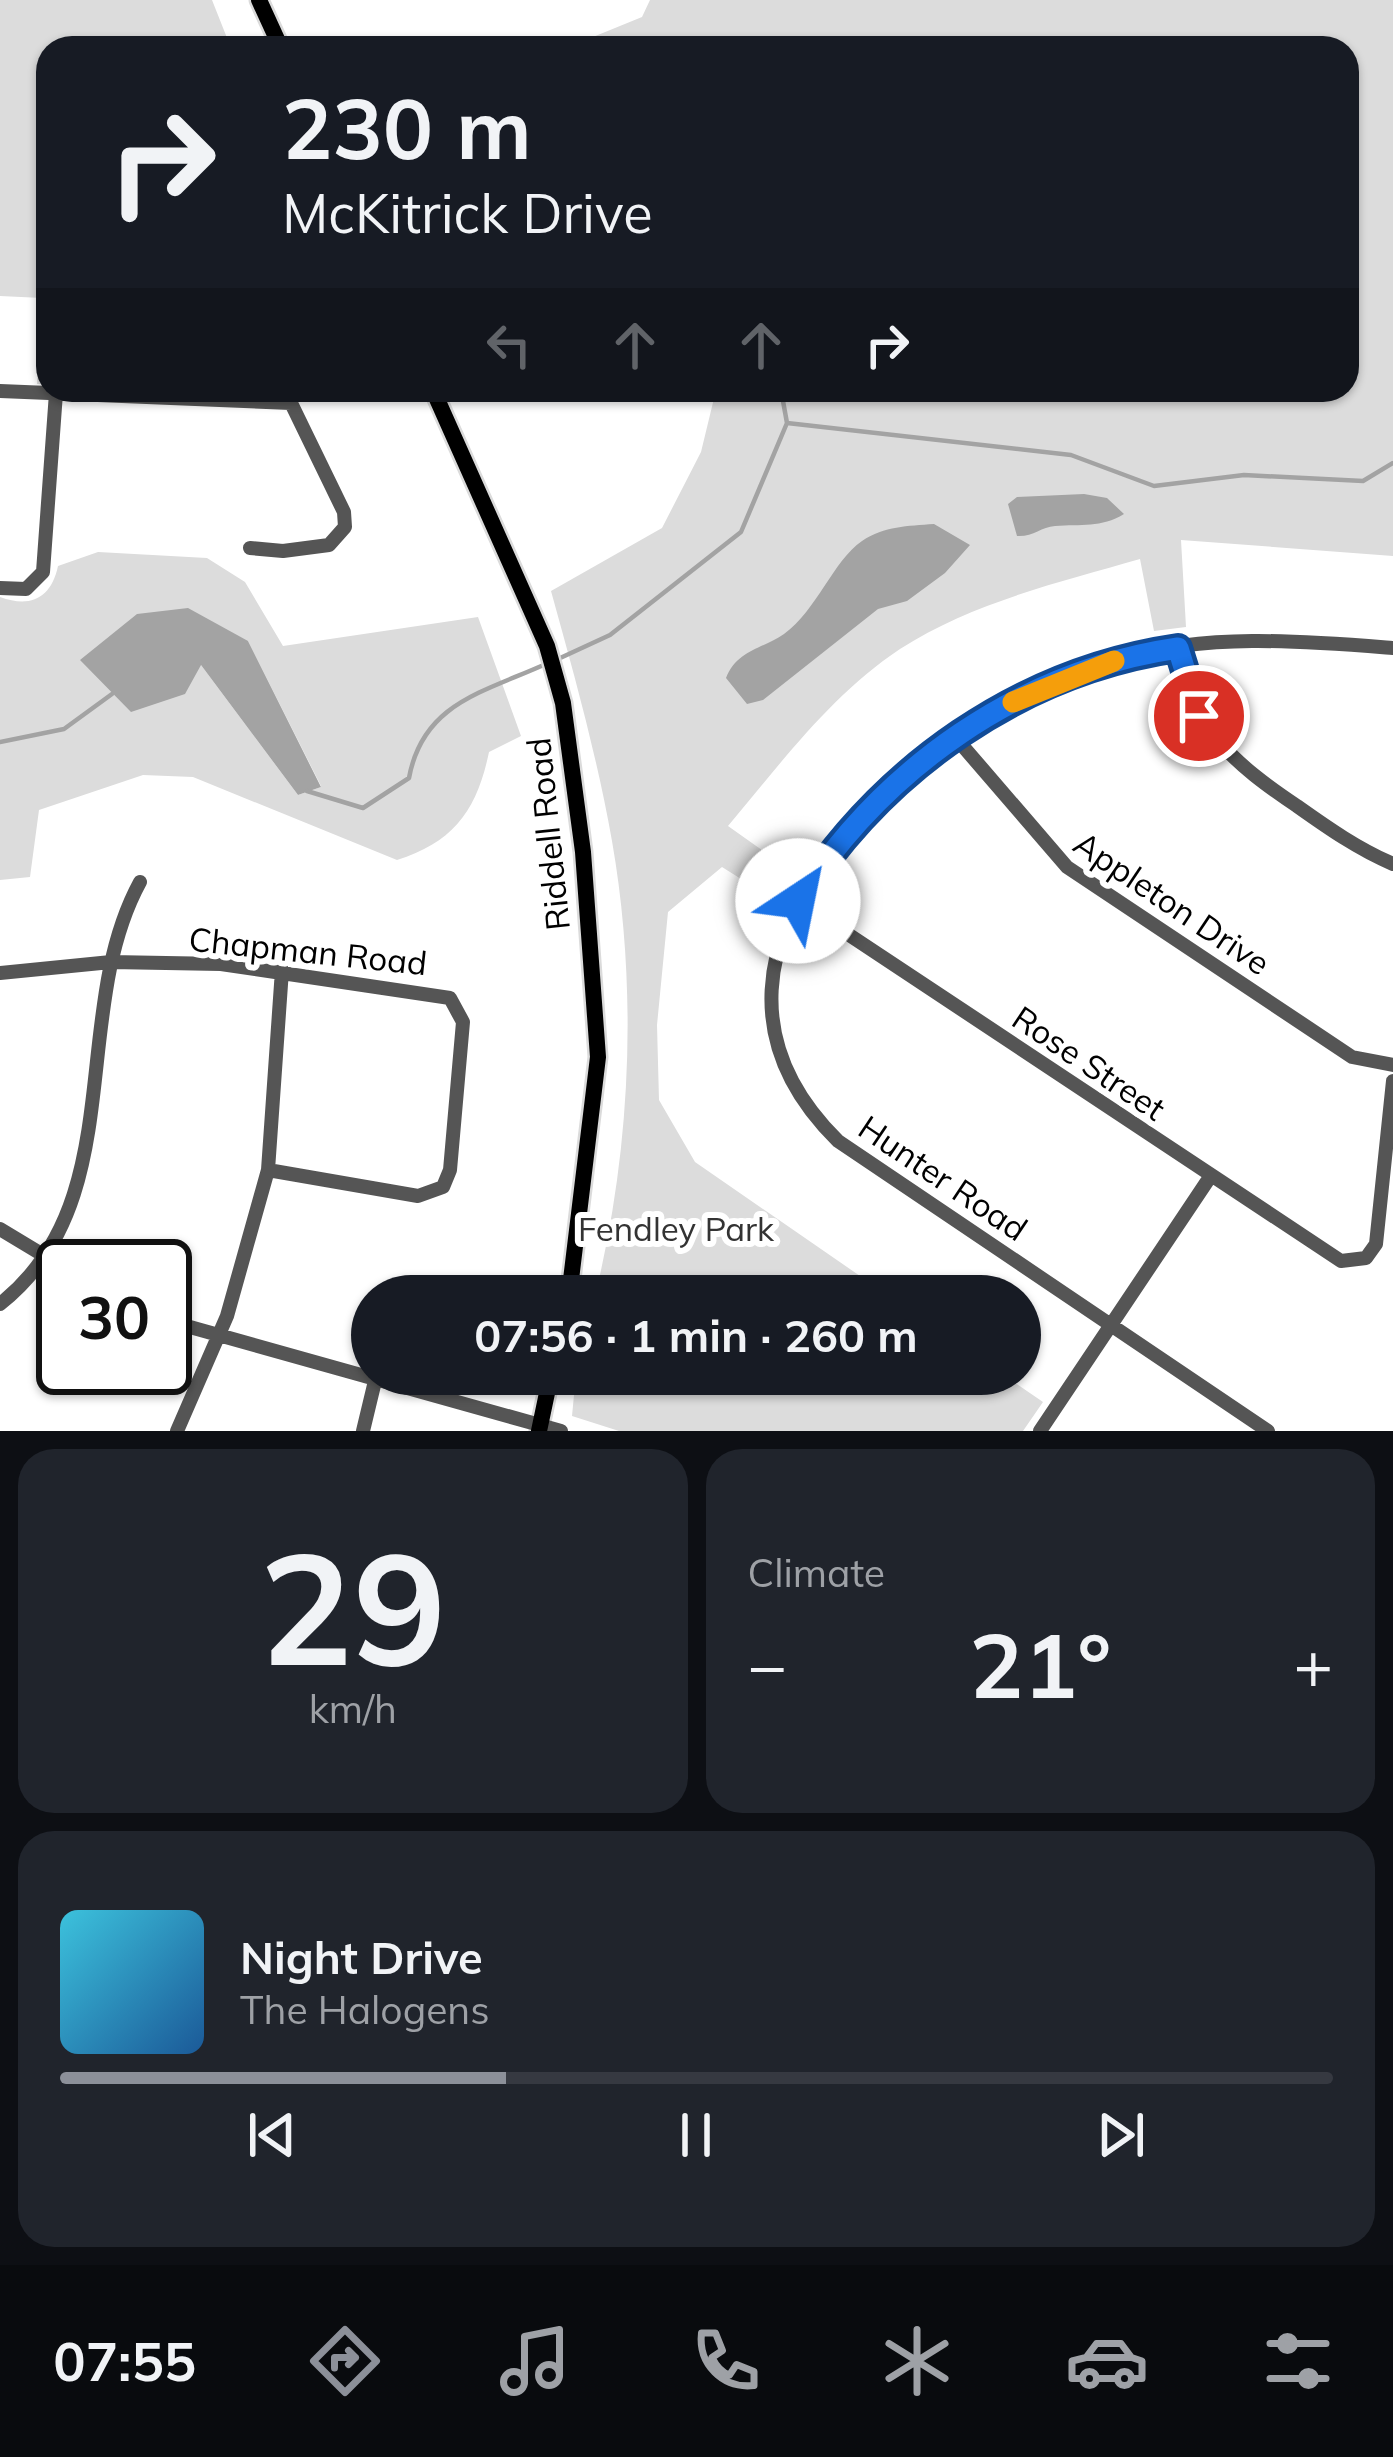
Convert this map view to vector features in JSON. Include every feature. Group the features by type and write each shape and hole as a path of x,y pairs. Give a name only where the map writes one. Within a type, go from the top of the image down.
{"main road":[{"path":"259,0 275,36"},
{"name":"Riddell Road","path":"438,402 547,646 563,703 584,852 598,1058 572,1275"},
{"path":"540,1428 547,1395"}],"street":[{"path":"0,391 36,392"},
{"path":"0,588 33,586 44,565 55,402"},
{"path":"250,548 283,551 329,545 345,527 344,512 291,403 268,402"},
{"name":"Hunter Road","path":"1261,1429 850,1149 803,1102 778,1051 771,1008 776,947 798,901 865,813 955,737 1052,683 1120,658 1253,640 1393,648"},
{"path":"1178,648 1190,698 1229,757 1335,833 1393,864"},
{"name":"Appleton Drive","path":"955,737 1066,867 1352,1057 1393,1065"},
{"path":"55,1239 71,1210 80,1179 111,962 123,913 140,882"},
{"name":"Rose Street","path":"798,901 1327,1255 1352,1263 1366,1258 1376,1244 1393,1081"},
{"name":"Chapman Road","path":"0,973 111,962 282,970 450,998 463,1022 458,1097 450,1170 432,1195 268,1170"},
{"path":"177,1431 219,1335 268,1170 282,970"},
{"path":"1040,1431 1210,1177"},
{"path":"0,1229 36,1251"},
{"path":"0,1304 36,1266"},
{"path":"192,1328 351,1374"},
{"path":"363,1431 372,1395"},
{"path":"424,1395 561,1431"}],"green space":[{"path":"0,0 212,0 226,36 36,36 36,298 0,296"},
{"name":"Fendley Park","path":"650,0 1393,0 1393,556 1181,540 1186,627 1154,631 1140,559 1017,595 927,633 851,687 728,826 793,872 776,901 722,867 668,912 657,1025 659,1100 695,1162 859,1275 600,1275 623,1127 628,1012 625,954 606,809 551,591 662,528 701,452 713,402 1359,402 1359,36 595,36 642,17"},
{"path":"98,552 207,558 245,582 283,646 478,617 521,736 489,752 470,807 448,833 397,860 193,777 143,775 39,810 30,877 0,880 0,597 38,598 50,586 58,566","holes":["248,641 321,787 298,795 201,665"]},
{"path":"574,1395 1033,1395 1043,1402 1023,1431 619,1431 572,1416"}],"shaded area":[{"path":"1084,494 1107,498 1124,514 1099,523 1050,527 1017,536 1008,504 1017,497"},
{"path":"934,524 970,545 945,573 907,601 878,609 763,700 747,704 726,678 731,669 743,656 796,624 852,550 888,530"},
{"path":"188,608 248,641 321,787 298,795 201,665 185,694 131,712 80,660 137,614"}],"waterway":[{"path":"558,659 610,635 741,532 787,423 783,402"},
{"path":"787,423 1071,455 1154,486 1244,475 1363,481 1393,463"},
{"path":"307,791 363,808 409,778 416,752 443,716 480,692 548,663"},
{"path":"0,742 64,729 112,694"}],"slow traffic":[{"path":"1013,702 1114,661"}],"route":[{"path":"798,901 849,831 907,773 1025,695 1120,658 1178,648 1199,716"}]}
